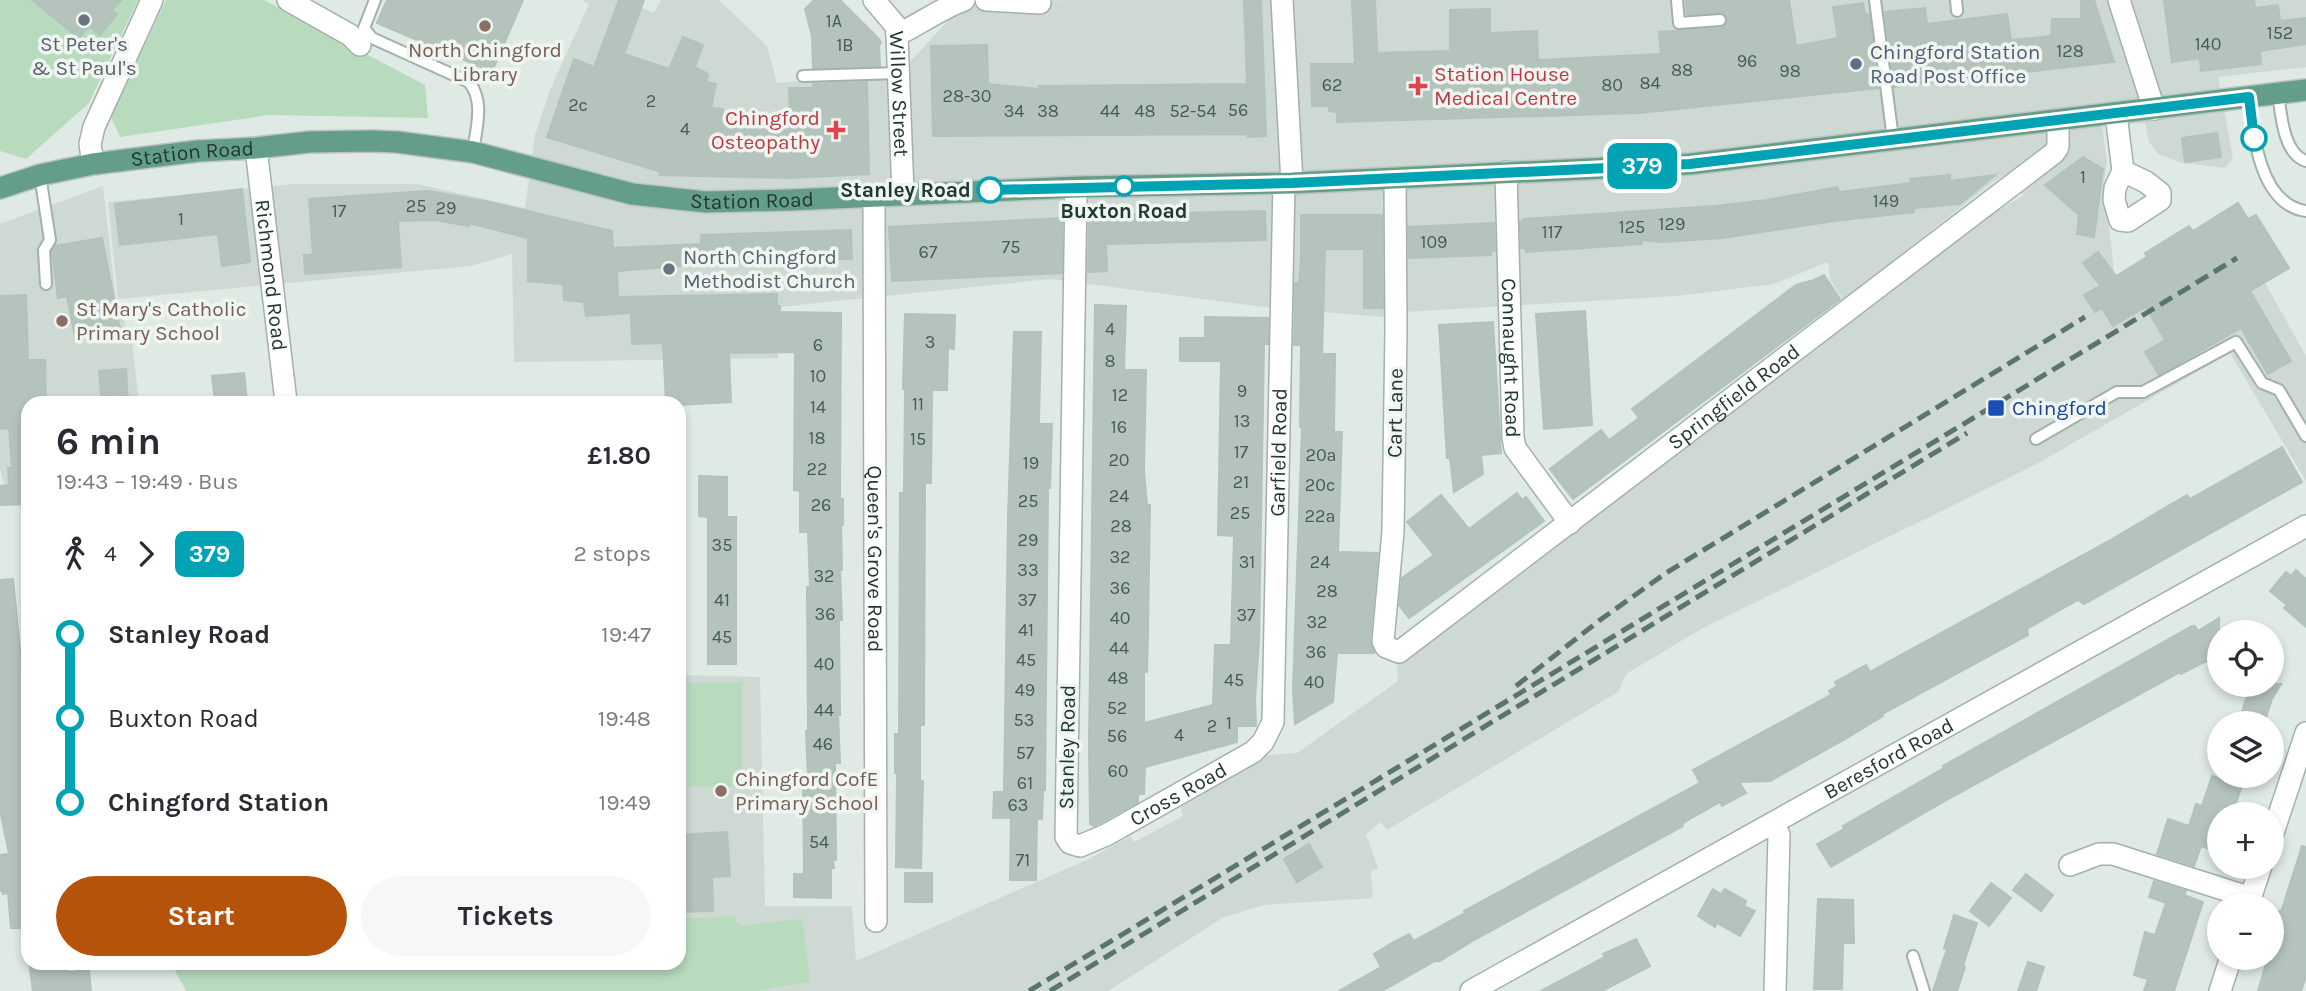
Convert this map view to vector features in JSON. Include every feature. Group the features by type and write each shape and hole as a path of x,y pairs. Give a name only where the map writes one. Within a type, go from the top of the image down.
{"main road":[{"name":"Station Road","path":"0,188 40,175 93,164 198,151 309,142 371,141 473,152 606,188 651,197 706,202 1076,187 1288,183 1690,164 2306,90"}],"street":[{"path":"93,164 90,144 94,127 152,0"},
{"path":"288,0 350,35 360,45"},
{"name":"Willow Street","path":"874,0 896,26 903,194"},
{"path":"897,35 920,25 942,9 964,0"},
{"path":"986,0 1040,3"},
{"path":"1282,0 1288,183"},
{"path":"2119,0 2154,109"},
{"path":"2116,114 2123,172"},
{"name":"Springfield Road","path":"1386,647 1399,652 2054,153 2058,147 2058,121"},
{"name":"Richmond Road","path":"256,148 285,396"},
{"name":"Connaught Road","path":"1506,172 1515,448 1570,523"},
{"name":"Cart Lane","path":"1386,647 1383,641 1393,532 1395,178"},
{"name":"Garfield Road","path":"1273,722 1288,183"},
{"name":"Stanley Road","path":"1070,843 1066,837 1076,187"},
{"name":"Queen's Grove Road","path":"874,197 876,921"},
{"name":"Beresford Road","path":"1471,991 2306,526"},
{"name":"Cross Road","path":"1070,843 1080,846 1106,835 1253,752 1263,742 1273,722"},
{"path":"2283,802 2306,733"},
{"path":"1773,823 1779,835 1775,991"},
{"path":"2070,865 2099,854 2113,854 2224,893"},
{"path":"2220,991 2227,970"}],"lane":[{"path":"375,0 364,28 372,38 469,82 475,89 479,98 473,152"},
{"path":"1677,0 1679,23 1720,20"},
{"path":"1875,0 1893,139"},
{"path":"803,76 899,73"},
{"path":"2278,93 2287,141 2300,159 2306,161"},
{"path":"2249,97 2252,130 2274,191 2287,206 2306,211"},
{"path":"40,175 50,240 44,250 46,285"},
{"path":"2036,439 2117,392 2143,392 2236,342 2262,383 2279,390 2306,436"},
{"path":"1913,956 1924,991"}],"shaded area":[{"path":"582,0 637,0 641,7 654,13 661,0 719,0 767,46 777,83 899,74 954,14 983,3 1068,0 2306,0 2306,67 2218,77 2233,158 2225,168 2182,163 2158,154 2149,142 2145,123 2102,125 2107,163 2104,182 2114,271 2095,283 2098,287 2147,258 2145,253 2189,226 2193,230 2223,212 2233,228 2256,215 2289,268 2265,283 2306,356 2306,481 2230,353 2031,467 1701,629 1626,674 1618,692 1387,830 1381,822 1366,834 1378,868 1371,872 1373,898 1264,905 1224,917 1108,991 417,991 405,970 686,970 686,675 760,677 765,906 852,906 856,961 1089,859 1131,836 1134,842 1183,816 1181,807 1268,755 1297,753 1398,681 1397,665 1995,212 2024,195 2007,174 1993,182 1843,300 1830,279 1828,262 1774,284 1677,296 1404,312 1383,317 1264,307 1051,279 778,307 778,358 514,362 512,254 470,266 118,299 108,202 292,184 417,184 525,208 535,135 550,90 589,4"},
{"name":"St Mary's Catholic Primary School","path":"103,186 116,300 132,342 138,396 21,396 21,483 4,484 0,469 0,224"}],"green space":[{"path":"0,0 138,0 89,103 26,159 0,151"},
{"path":"166,0 264,0 425,85 428,118 269,115 120,137 111,117"},
{"path":"742,682 742,787 688,787 688,683"},
{"path":"734,916 741,926 802,919 810,982 755,991 186,991 175,970 686,970 686,919"}],"building":[{"name":"St Peter's & St Paul's","path":"32,0 121,0 112,10 117,14 100,35 89,26 79,38"},
{"path":"387,0 523,0 492,72 377,23"},
{"path":"619,0 644,0 624,54 669,69 683,37 703,45 695,67 708,74 706,82 716,84 711,108 723,109 723,115 738,116 738,119 790,120 789,88 813,88 813,84 867,82 869,174 791,178 659,175 661,172 547,137 574,59 594,67"},
{"path":"814,0 840,0 879,39 880,66 813,68 812,36 805,9"},
{"path":"1244,0 1261,0 1266,136 933,136 931,46 987,45 988,84 1039,89 1039,86 1247,84"},
{"path":"1352,0 1375,0 1377,53 1450,51 1450,10 1490,9 1490,33 1537,31 1538,60 1661,54 1659,32 1721,28 1727,24 1728,19 1723,13 1687,14 1686,0 1789,0 1796,46 1838,38 1833,7 1863,3 1865,15 1869,14 1878,88 1639,113 1337,122 1337,112 1329,111 1329,106 1312,106 1311,64 1355,64"},
{"path":"2081,0 2094,0 2114,62 1894,87 1885,12 1925,8 1927,24 2007,14 2011,40 2051,36 2052,19 2081,19"},
{"path":"2164,0 2254,0 2255,8 2278,5 2280,21 2306,18 2306,44 2260,51 2261,64 2201,71 2200,58 2172,62"},
{"path":"2217,133 2221,157 2185,162 2182,138"},
{"path":"2083,157 2103,169 2094,237 2077,234 2079,215 2045,185"},
{"path":"1950,175 1950,181 1995,175 1960,204 1914,208 1914,212 1723,238 1660,242 1641,240 1642,244 1526,252 1525,248 1521,248 1520,222 1524,219 1715,206 1837,187 1840,192 1911,183 1910,179"},
{"path":"242,189 250,262 222,266 218,234 120,245 115,204"},
{"path":"428,191 490,202 612,231 613,248 701,244 701,235 851,230 852,259 754,260 617,271 618,297 777,294 780,312 841,313 840,499 843,499 843,525 840,570 842,620 839,620 840,763 835,763 836,860 833,860 834,868 831,868 831,898 794,897 794,874 804,874 803,778 808,778 807,587 810,587 808,532 800,532 800,491 794,490 795,352 729,353 731,402 686,405 686,396 666,396 663,343 632,344 631,313 586,316 584,302 564,300 563,284 528,281 528,238 469,223 469,226 435,220 398,221 401,267 305,274 304,255 313,255 309,199"},
{"path":"2238,203 2248,219 2256,215 2289,268 2250,291 2291,361 2268,374 2241,328 2159,375 2145,352 2165,340 2146,307 2113,326 2102,308 2095,312 2084,295 2100,286 2083,263 2098,252 2116,276 2147,257 2145,253 2189,226 2193,231"},
{"path":"1265,211 1266,240 1106,244 1107,271 1088,272 1089,216"},
{"path":"1301,215 1382,215 1383,308 1364,308 1364,249 1325,249 1322,354 1335,354 1334,432 1342,432 1338,552 1378,553 1370,640 1374,653 1337,653 1333,702 1295,724 1293,689 1302,427 1301,345 1294,345 1295,283 1299,283 1301,259"},
{"path":"1062,218 1062,273 892,281 889,227"},
{"path":"1494,223 1495,251 1491,251 1491,255 1409,258 1408,227"},
{"path":"102,238 120,329 75,337 67,296 58,298 52,252 55,246"},
{"path":"1824,275 1840,299 1573,499 1550,469 1601,430 1609,440 1639,418 1632,409 1796,285"},
{"path":"26,295 28,360 45,360 46,396 21,396 21,504 0,505 0,486 9,485 8,468 12,468 9,428 0,429 0,296"},
{"path":"1095,305 1126,306 1124,370 1146,370 1144,470 1147,505 1150,505 1144,723 1213,705 1215,645 1231,645 1234,536 1218,535 1221,361 1180,361 1180,338 1205,338 1205,317 1268,318 1268,344 1264,344 1256,726 1237,726 1237,742 1145,767 1144,794 1138,794 1138,802 1094,826 1090,824 1089,743"},
{"path":"1585,311 1592,425 1544,429 1536,314"},
{"path":"905,314 955,315 954,349 948,348 947,390 932,390 931,483 925,483 924,725 920,725 920,781 923,781 921,868 896,867 895,734 899,734 900,493 904,493"},
{"path":"1493,322 1501,453 1481,455 1483,474 1454,492 1450,458 1447,458 1439,325"},
{"path":"1014,332 1041,332 1039,424 1052,424 1048,488 1045,790 1042,819 1037,819 1036,880 1010,880 1011,818 993,818 994,792 1004,792"},
{"path":"126,369 128,396 101,396 99,371"},
{"path":"244,373 246,396 214,396 212,376"},
{"path":"2282,447 2302,482 2084,604 2078,600 2053,614 2027,629 2028,635 1882,714 1883,716 1847,738 1770,781 1739,782 1746,793 1722,806 1720,802 1682,824 1683,826 1440,961 1435,961 1382,991 1339,991 1381,967 1374,954 1390,944 1409,934 1414,941 1700,783 1693,770 1831,695 1829,691 1837,686 1835,682 1866,665 1870,672 2187,495 2190,499"},
{"path":"699,476 727,477 727,517 736,517 736,664 708,664 708,517 699,516"},
{"path":"1517,493 1522,500 1526,497 1544,521 1409,618 1399,605 1402,578 1434,555 1407,522 1441,495 1469,529"},
{"path":"2296,570 2306,579 2306,627 2284,608 2287,605 2270,591 2286,572 2291,576"},
{"path":"13,579 21,659 21,928 11,928 8,893 3,894 3,891 0,891 0,855 9,854 0,810 0,580"},
{"path":"2207,625 2207,662 2181,674 2180,672 1950,798 1831,867 1817,844 1944,768 1943,766 2192,626 2198,631"},
{"path":"2246,697 2273,697 2268,711 2242,711"},
{"path":"2208,788 2241,788 2236,802 2207,802 2207,848 2201,846 2194,866 2157,854 2168,819 2189,826 2196,804 2202,806"},
{"path":"727,832 730,876 712,877 713,911 686,912 686,835"},
{"path":"1309,844 1322,867 1297,882 1284,859"},
{"path":"2302,846 2306,847 2306,976 2301,991 2258,991 2264,970 2284,970 2284,903"},
{"path":"905,873 932,873 932,902 905,902"},
{"path":"2026,874 2053,895 2041,911 2013,890"},
{"path":"2154,881 2186,891 2184,895 2203,902 2174,991 2144,991 2148,979 2134,975 2145,932 2155,935 2166,903 2149,897"},
{"path":"1991,883 2011,898 1989,926 1970,911"},
{"path":"1713,889 1721,894 1725,889 1746,901 1744,906 1755,911 1740,936 1717,923 1715,927 1698,916"},
{"path":"1818,899 1853,900 1854,943 1843,943 1842,989 1814,989"},
{"path":"1954,915 1977,923 1963,966 1965,967 1957,991 1933,991 1947,949 1944,948"},
{"path":"1636,939 1650,966 1602,991 1541,991 1605,957 1603,954"},
{"path":"2028,962 2044,967 2036,991 2018,991"},
{"path":"30,970 89,970 91,991 33,991"}],"railway":[{"path":"1029,991 2237,258"},
{"path":"1516,686 1600,620 1666,573 2085,317"},
{"path":"1050,991 1967,433"}],"bus line":[{"name":"379","path":"990,190 1292,183 1690,164 2249,97 2254,138"}],"place":[{"name":"St Peter's & St Paul's","path":"84,20"},
{"name":"North Chingford Library","path":"485,26"},
{"name":"Chingford Station Road Post Office","path":"1856,64"},
{"name":"Station House Medical Centre","path":"1418,86"},
{"name":"Chingford Osteopathy","path":"836,130"},
{"name":"Buxton Road","path":"1124,186"},
{"name":"Stanley Road","path":"990,190"},
{"name":"North Chingford Methodist Church","path":"669,269"},
{"name":"St Mary's Catholic Primary School","path":"62,321"},
{"name":"Chingford","path":"1996,408"},
{"name":"Chingford CofE Primary School","path":"721,791"}]}
